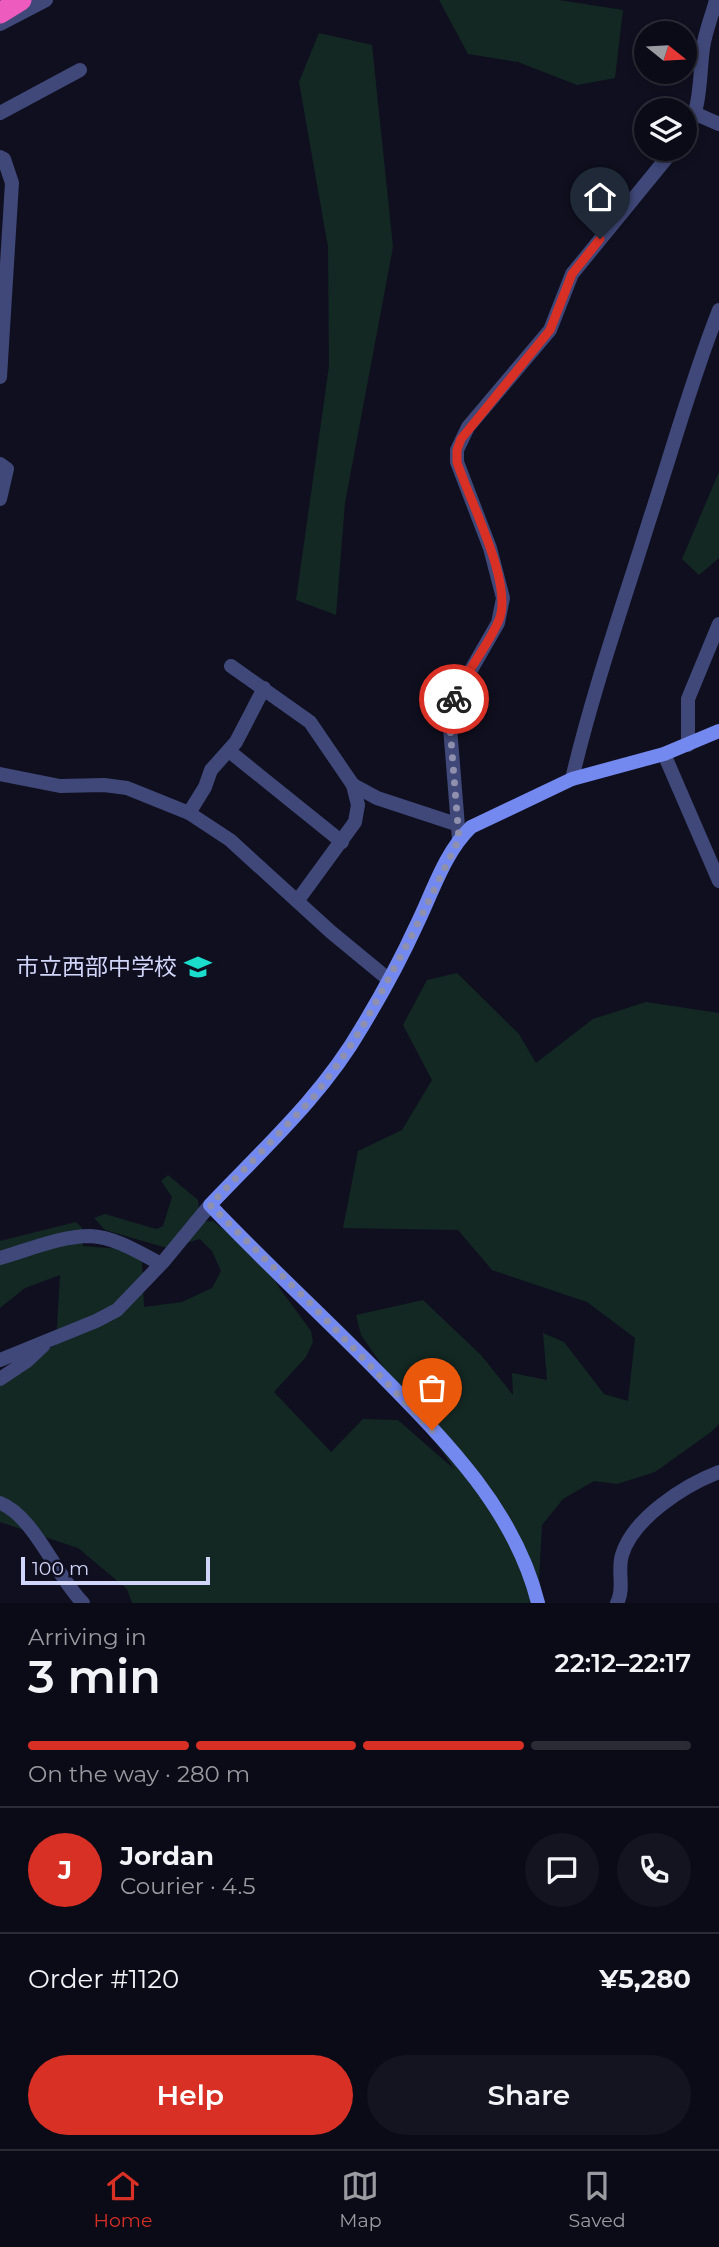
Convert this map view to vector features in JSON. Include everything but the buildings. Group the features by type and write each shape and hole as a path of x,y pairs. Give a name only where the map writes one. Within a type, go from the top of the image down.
{"highway":[{"path":"0,13 21,0"}],"street":[{"path":"0,23 46,0"},
{"path":"697,103 703,46 716,0"},
{"path":"0,113 79,70"},
{"path":"697,114 719,124"},
{"path":"0,157 4,159 11,179 5,229 0,377"},
{"path":"0,1360 117,1310 161,1264 210,1205 324,1084 363,1026 458,832 450,727 452,703 498,623 503,598 490,548 457,462 457,450 468,427 550,330 572,274 664,161"},
{"path":"572,779 584,725 689,390 719,310"},
{"path":"0,464 7,469 0,499"},
{"path":"688,745 688,699 719,624"},
{"path":"231,666 313,725 353,785 357,815 351,829 298,901"},
{"path":"189,813 205,787 211,771 229,751 264,688"},
{"path":"353,785 458,832 572,779 664,754 719,731"},
{"path":"229,751 342,842"},
{"path":"664,754 719,881"},
{"path":"0,774 60,786 104,785 127,788 189,813 230,840 388,979"},
{"path":"210,1205 398,1393 466,1467 505,1522 526,1566 538,1603"},
{"path":"0,1258 90,1236 126,1247 161,1264"},
{"path":"0,1379 27,1361 49,1340"},
{"path":"617,1603 620,1593 621,1557 635,1533 649,1517 686,1486 719,1472"},
{"path":"0,1503 21,1517 66,1584 83,1603"}],"green space":[{"path":"439,0 559,0 623,10 615,78 577,85 518,62 468,54"},
{"path":"319,33 372,45 393,247 345,503 336,615 296,600 329,366 328,247 299,82"},
{"path":"719,472 719,558 699,575 682,559"},
{"path":"457,973 519,1034 536,1063 593,1019 646,1002 719,1013 719,1424 655,1472 617,1484 594,1481 563,1499 542,1525 539,1579 530,1603 132,1603 127,1589 78,1548 0,1522 0,1372 56,1345 60,1275 25,1288 0,1308 0,1241 76,1222 82,1228 83,1246 121,1249 142,1261 144,1307 182,1302 212,1288 221,1271 212,1251 200,1239 174,1250 105,1230 94,1218 105,1214 156,1229 163,1226 172,1197 161,1181 168,1175 198,1200 200,1222 213,1221 263,1261 311,1331 313,1342 306,1357 274,1392 331,1452 363,1419 398,1420 455,1470 361,1335 356,1315 423,1300 481,1355 513,1395 512,1373 547,1380 543,1333 564,1342 604,1394 628,1401 635,1338 587,1302 492,1270 458,1230 343,1228 358,1151 402,1130 432,1080 403,1025 427,980"}],"way so far":[{"path":"432,1430 309,1302 210,1205 313,1098 343,1057 363,1026 412,935 459,839 450,727 454,699"}],"place":[{"name":"市立西部中学校","path":"198,967"}],"route":[{"path":"454,699 498,623 503,598 490,548 457,462 457,450 468,427 550,330 572,274 600,239"}]}
